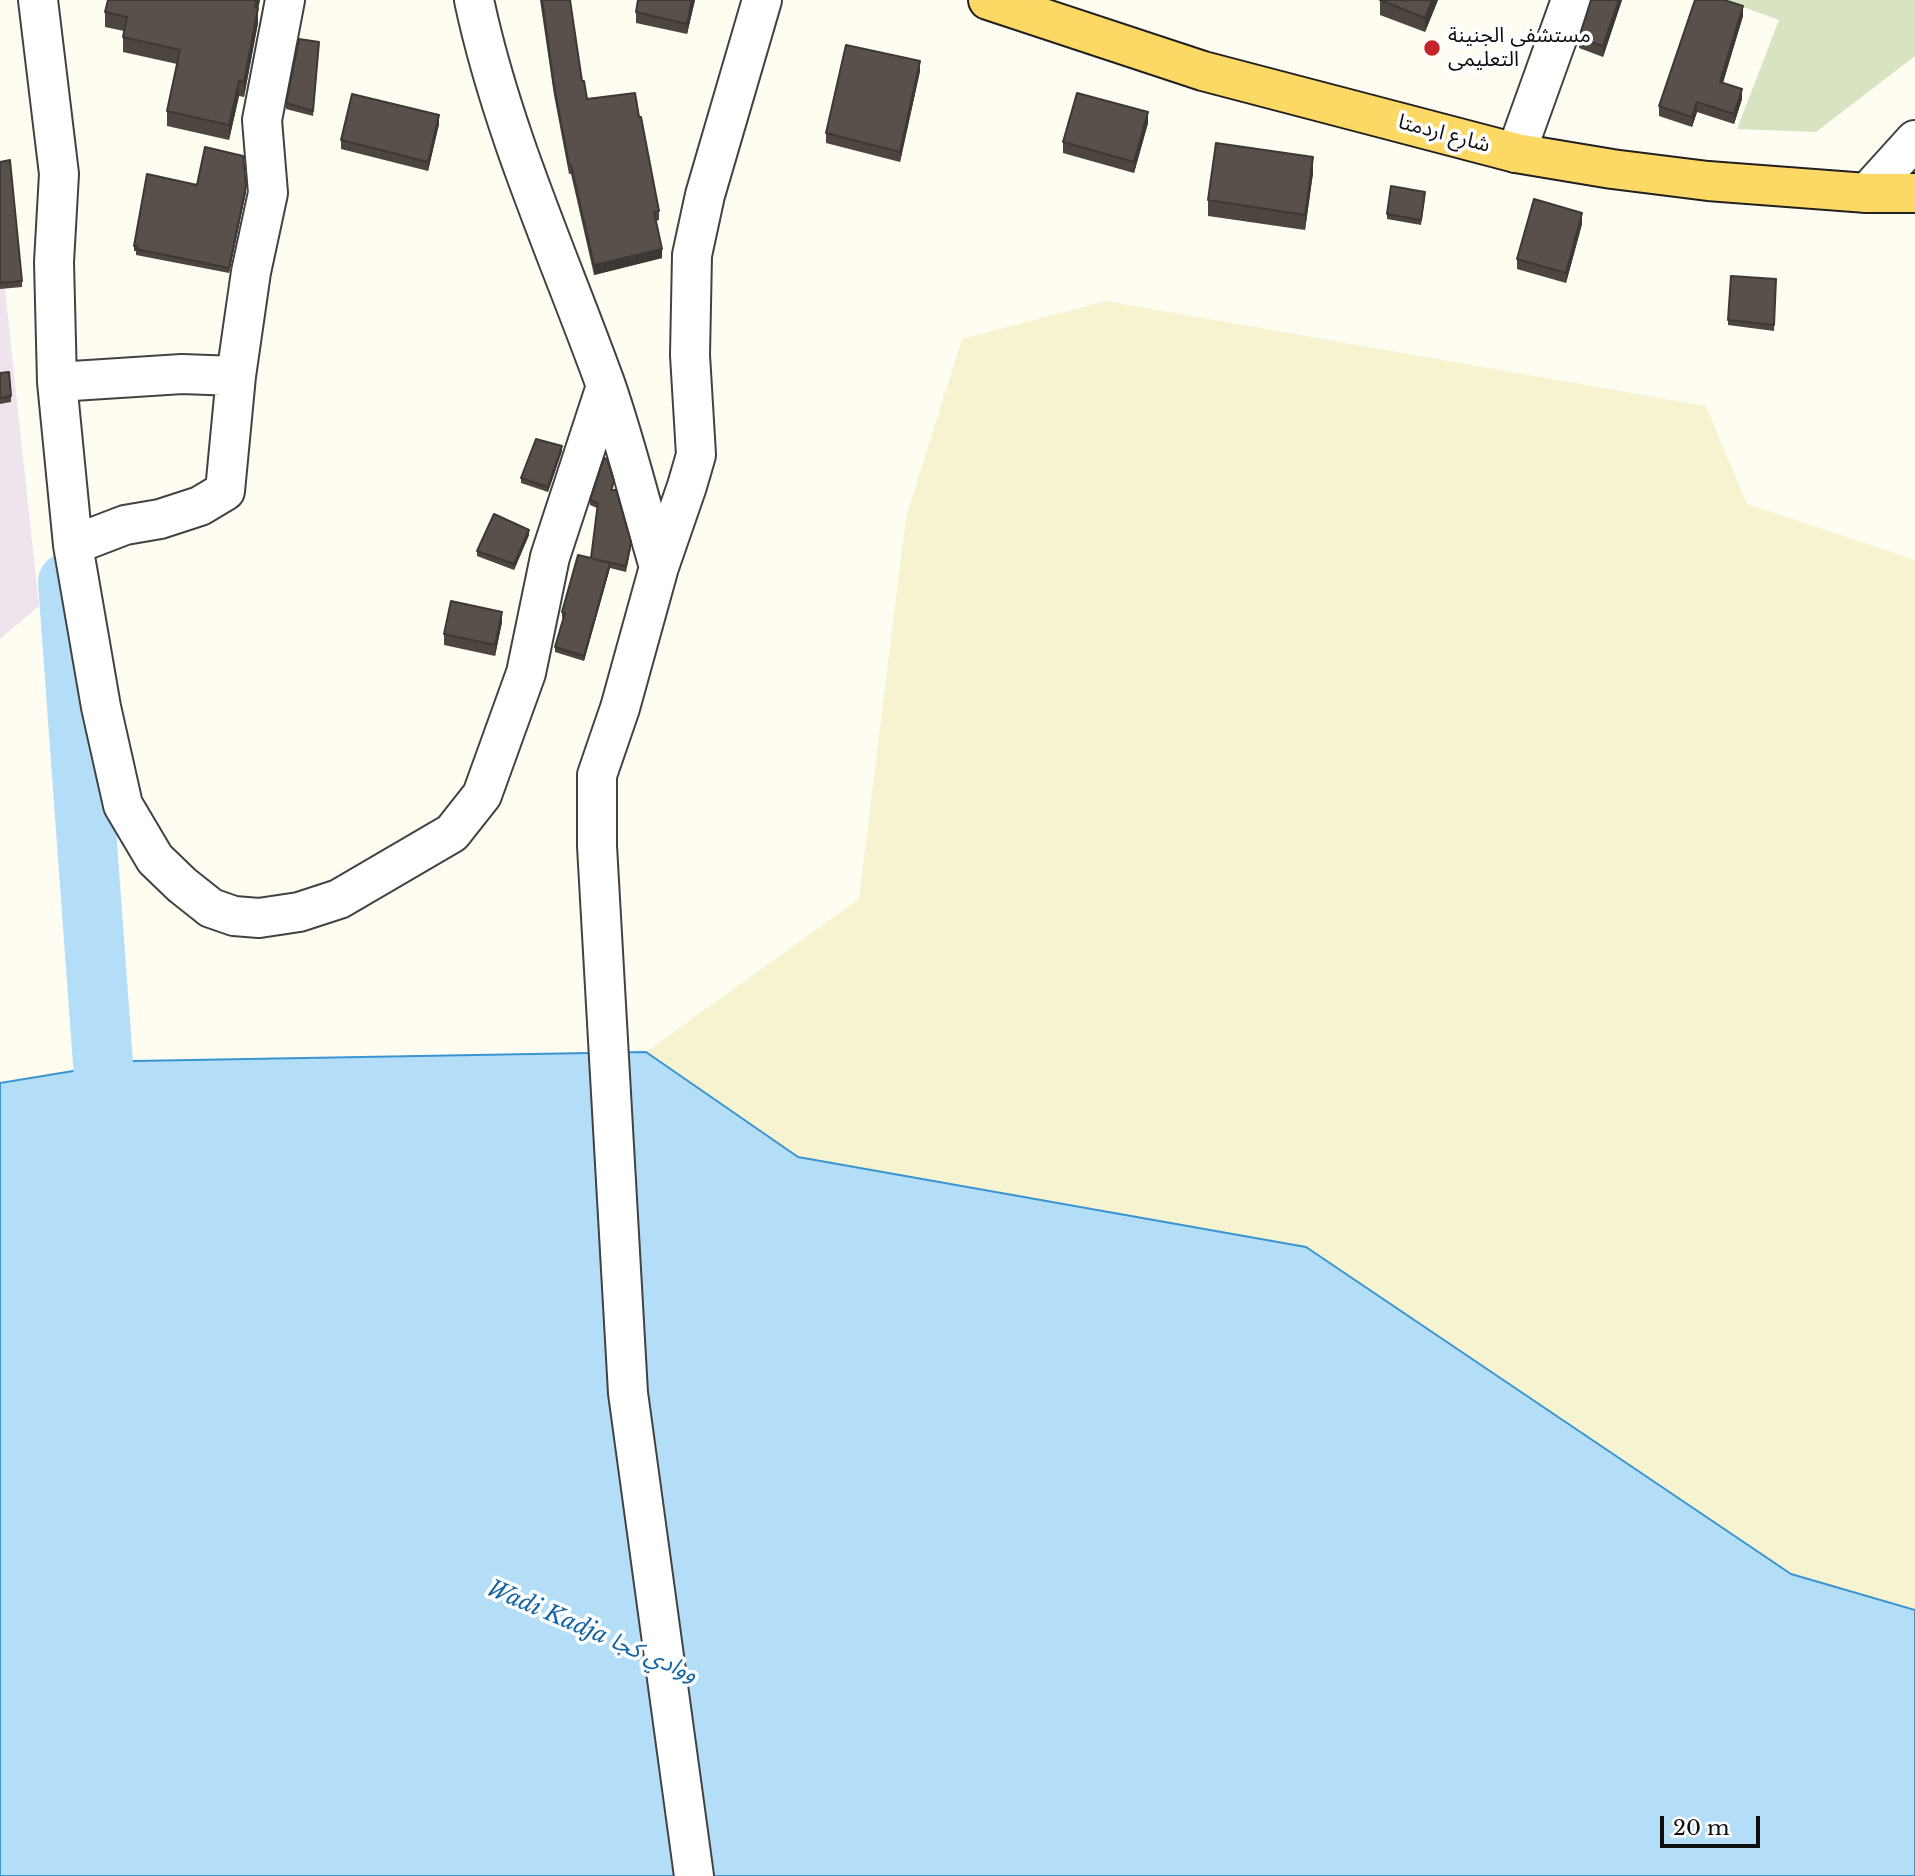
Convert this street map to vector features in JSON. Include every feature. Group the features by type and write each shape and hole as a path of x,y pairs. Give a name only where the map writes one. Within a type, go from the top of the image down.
{"main road":[{"name":"شارع اردمتا","path":"988,0 1203,71 1516,153 1708,181 1867,193 1915,193"}],"street":[{"path":"38,0 59,174 54,262 57,382 73,545 101,707 123,805 155,859 211,908 234,916 259,918 299,912 339,899 412,859 452,833 482,795 526,673 550,557 606,386"},
{"path":"73,545 125,525 160,519 200,506 225,491 236,376 251,272 268,193 262,120 285,0"},
{"path":"474,0 519,156 606,386 659,567"},
{"path":"694,1876 628,1393 597,846 597,775 620,708 659,567 696,455 690,355 692,255 705,195 762,0"},
{"path":"1516,153 1571,0"},
{"path":"1867,193 1915,140"},
{"path":"57,382 182,374 236,376"}],"shaded area":[{"path":"0,243 39,606 0,639"},
{"path":"1106,301 1706,406 1747,504 1915,560 1915,1610 1791,1574 1306,1247 798,1157 646,1052 859,899 906,517 962,339"}],"green space":[{"path":"1724,0 1915,0 1915,56 1816,132 1737,129 1779,20"}],"water":[{"name":"Wadi Kadja ووادي كجا","path":"646,1052 798,1157 1306,1247 1791,1574 1915,1610 1915,1876 0,1876 0,1083 134,1061"}],"building":[{"path":"108,0 256,0 255,7 258,8 244,82 239,81 229,125 167,111 180,50 123,37 127,17 105,12"},
{"path":"542,0 570,0 587,99 635,93 659,211 654,212 662,249 594,265 569,165"},
{"path":"638,0 692,0 687,24 636,12"},
{"path":"1380,0 1432,0 1425,18"},
{"path":"1591,0 1619,0 1603,46 1579,38"},
{"path":"1695,0 1724,0 1743,6 1720,82 1742,89 1734,114 1697,102 1692,117 1659,106"},
{"path":"299,39 319,42 313,111 286,103"},
{"path":"846,45 920,61 900,152 826,133"},
{"path":"1077,93 1148,112 1134,162 1063,142"},
{"path":"352,94 439,115 428,162 341,140"},
{"path":"1216,143 1313,157 1305,215 1208,200"},
{"path":"205,147 243,156 246,186 229,268 136,249 137,246 134,246 147,174 197,185"},
{"path":"10,160 22,281 0,283 0,162"},
{"path":"1391,186 1425,192 1421,220 1387,214"},
{"path":"1534,199 1582,213 1566,273 1517,259"},
{"path":"1731,276 1776,279 1774,325 1728,320"},
{"path":"9,372 11,396 0,398 0,373"},
{"path":"536,439 562,446 548,487 521,478"},
{"path":"604,458 607,459 614,481 611,490 616,490 631,542 626,566 593,559 610,563 584,656 555,647 578,555 591,558 598,503 590,500"},
{"path":"494,514 529,530 514,564 477,551"},
{"path":"451,601 502,612 495,645 444,634"}],"waterway":[{"path":"68,582 109,1146"}],"place":[{"name":"مستشفي الجنينة التعليمى","path":"1432,48"}]}
